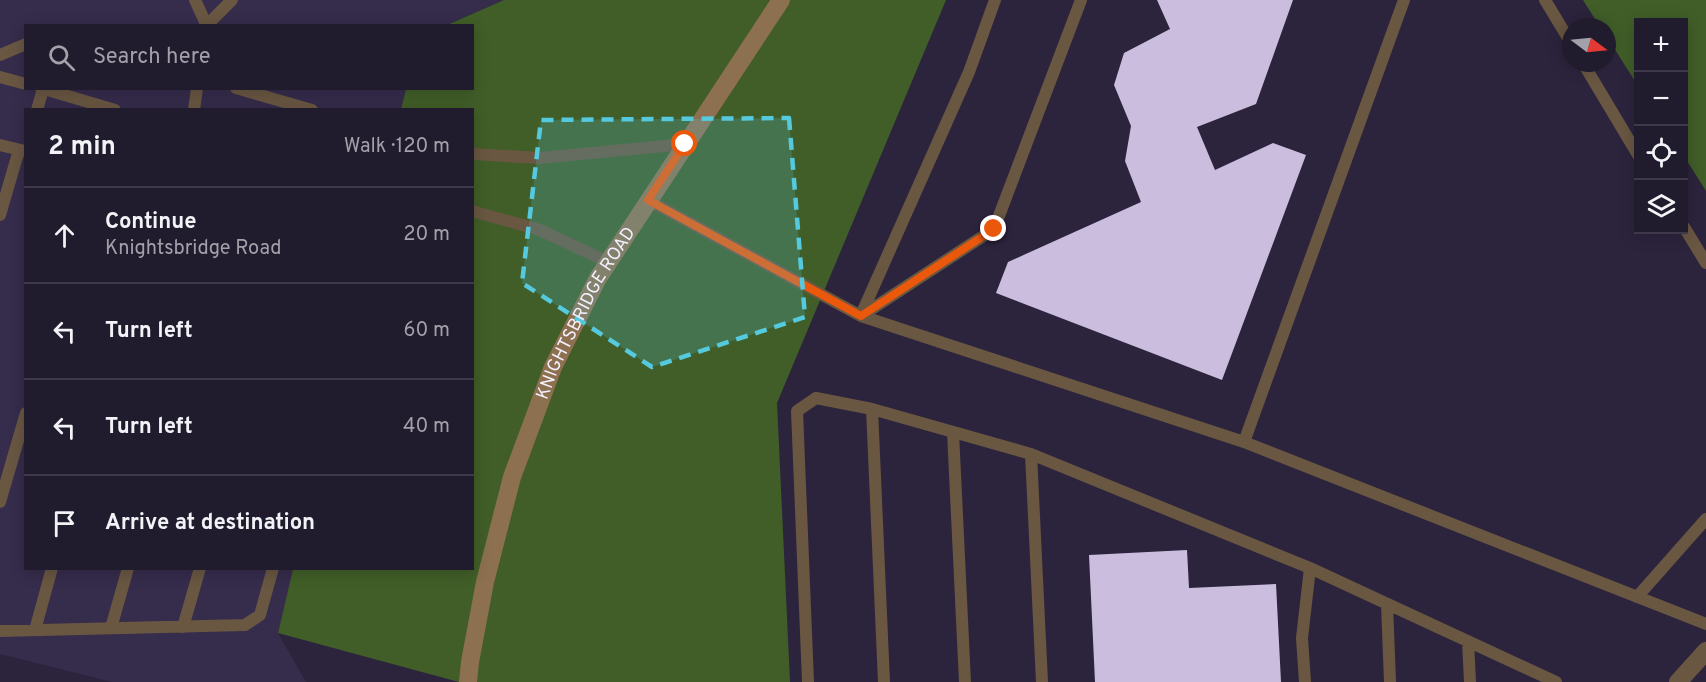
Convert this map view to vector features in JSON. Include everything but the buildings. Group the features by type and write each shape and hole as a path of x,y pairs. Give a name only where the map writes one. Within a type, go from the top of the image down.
{"street":[{"name":"KNIGHTSBRIDGE ROAD","path":"468,682 485,582 512,477 553,367 598,278 781,0"},
{"path":"1678,682 1706,651"},
{"name":"KNIGHTSBRIDGE ROAD","path":"462,682 470,662"}],"lane":[{"path":"195,0 206,24"},
{"path":"207,24 232,0"},
{"path":"861,316 969,72 995,0"},
{"path":"861,316 994,229 1081,0"},
{"path":"1244,442 1404,0"},
{"path":"1545,0 1562,28"},
{"path":"0,55 24,45"},
{"path":"1588,72 1634,148"},
{"path":"0,77 24,83"},
{"path":"37,108 42,90"},
{"path":"45,90 108,108"},
{"path":"194,108 197,90"},
{"path":"243,90 305,108"},
{"path":"474,154 540,159 685,144"},
{"path":"0,145 24,151 0,215"},
{"path":"648,200 861,316 1244,442 1706,624"},
{"path":"474,212 540,230 608,262"},
{"path":"1687,234 1706,263"},
{"path":"808,682 797,411 816,398 872,409 1031,454 1310,568 1556,682"},
{"path":"872,409 884,682"},
{"path":"0,502 24,420"},
{"path":"953,432 966,682"},
{"path":"1031,454 1042,682"},
{"path":"1637,597 1706,519"},
{"path":"1305,682 1302,638 1310,568"},
{"path":"35,630 51,570"},
{"path":"111,628 127,570"},
{"path":"183,627 199,570"},
{"path":"0,630 245,626 260,615 272,570"},
{"path":"1387,604 1390,682"},
{"path":"1468,641 1470,682"}],"highlighted area":[{"path":"789,118 805,317 652,367 522,283 541,120"}],"shaded area":[{"path":"0,0 504,0 449,24 24,24 24,90 406,90 401,108 24,108 24,570 293,570 278,633 306,682 112,682 0,654"}],"green space":[{"path":"504,0 946,0 777,403 790,682 459,682 278,633 293,570 474,570 474,108 401,108 406,90 474,90 474,24 449,24"},
{"path":"1583,0 1706,0 1706,191 1688,162 1688,18 1634,18 1634,80 1616,51 1616,18 1594,18"}],"route":[{"path":"685,144 648,200 861,316 994,229"}]}
